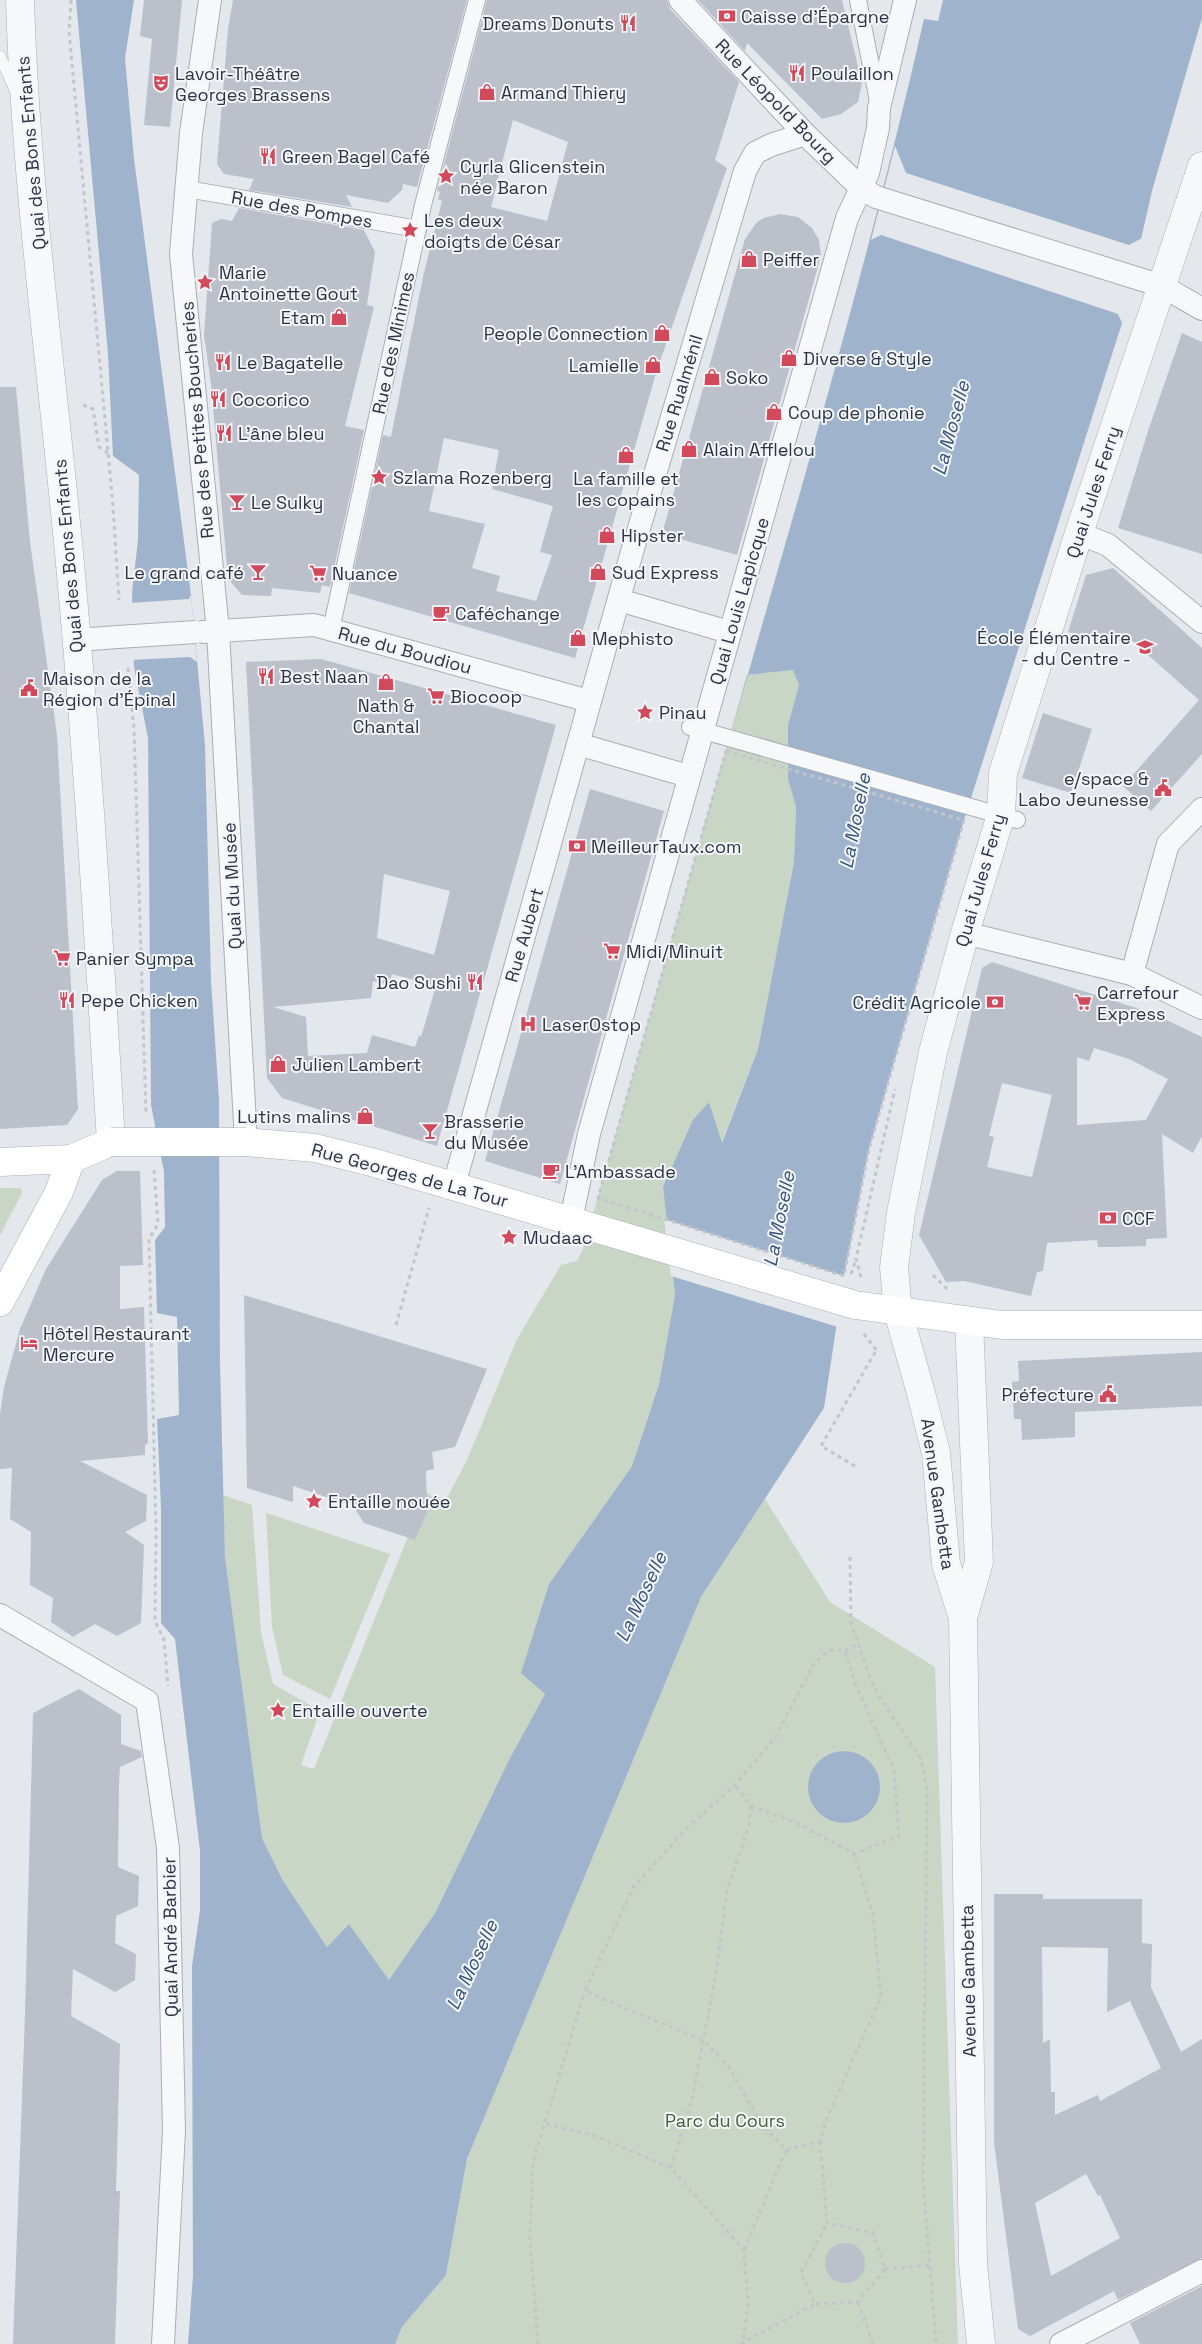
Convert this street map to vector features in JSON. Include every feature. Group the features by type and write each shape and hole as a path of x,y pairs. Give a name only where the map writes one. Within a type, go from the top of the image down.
{"main road":[{"name":"Rue Georges de La Tour","path":"111,1142 246,1142 315,1148 445,1182 571,1220 846,1291 898,1312 1002,1326 1202,1325"},
{"path":"0,1162 71,1159 111,1142"},
{"path":"0,1302 59,1192 71,1159"}],"street":[{"name":"Quai des Bons Enfants","path":"20,0 25,113 77,640 94,858 111,1142"},
{"name":"Rue des Petites Boucheries","path":"207,632 181,254 191,133 210,0"},
{"name":"Rue des Minimes","path":"331,630 418,229 477,0"},
{"name":"Rue Léopold Bourg","path":"680,0 805,134 869,192"},
{"path":"858,0 879,108"},
{"name":"Quai Louis Lapicque","path":"571,1220 589,1134 688,776 696,729 729,632 847,218 869,192 868,173 878,128 879,108 905,0"},
{"name":"Rue Rualménil","path":"591,694 745,171 755,154 771,145 805,134"},
{"name":"Quai Jules Ferry","path":"898,1312 894,1267 901,1213 933,1052 965,932 1009,817 1003,773 1078,533 1202,166"},
{"name":"Rue des Pompes","path":"187,189 418,229"},
{"path":"869,192 1162,286 1202,309"},
{"path":"1078,533 1108,545 1202,622"},
{"path":"619,600 729,632"},
{"name":"Rue du Boudiou","path":"77,640 314,625 591,694"},
{"name":"Quai du Musée","path":"207,632 246,1142"},
{"name":"Rue Aubert","path":"445,1182 578,744 591,694"},
{"path":"696,729 731,746 1009,817"},
{"path":"578,744 688,776"},
{"path":"1132,974 1168,844 1202,809"},
{"path":"965,932 1132,974 1202,1008"},
{"name":"Avenue Gambetta","path":"898,1312 936,1453 946,1564 963,1618 974,2264 981,2344"},
{"name":"Avenue Gambetta","path":"963,1618 979,1562 969,1322"},
{"name":"Quai André Barbier","path":"0,1615 147,1701 168,1848 174,2131 163,2344"},
{"path":"1061,2344 1202,2271"}],"lane":[{"path":"0,56 25,113"}],"path":[{"path":"71,0 70,51 109,454 119,600"},
{"path":"93,409 99,447 109,454"},
{"path":"128,668 134,729 146,1107"},
{"path":"731,746 964,820 869,1149 844,1276 598,1198 731,746"},
{"path":"155,1174 158,1224 149,1239 156,1531 155,1621 164,1640 168,1687"},
{"path":"396,1325 445,1182"},
{"path":"846,1291 856,1259"},
{"path":"850,1557 851,1623 870,1678 884,1704 921,1760 927,1791 923,2179 936,2344"},
{"path":"538,2344 530,2239 533,2161 546,2124 585,1991 633,1888 687,1828 736,1785 775,1738 814,1663 830,1650 845,1651 858,1643"},
{"path":"845,1651 855,1683 894,1770 899,1836 854,1854"},
{"path":"736,1785 752,1806 803,1826 854,1854 873,1915 881,1997 828,2114 820,2141 827,2223 802,2272 815,2304"},
{"path":"672,2168 692,2099 704,2041 727,1890 749,1825 752,1806"},
{"path":"585,1991 704,2041 729,2067 761,2124 786,2150"},
{"path":"546,2124 596,2136 672,2168 744,2250"},
{"path":"786,2150 820,2141"},
{"path":"742,2344 748,2302 744,2250 786,2150"},
{"path":"827,2223 873,2233 886,2269"},
{"path":"742,2344 815,2304 858,2302 886,2269 930,2265"},
{"path":"858,2302 873,2344"}],"green space":[{"path":"793,670 799,685 788,725 788,779 796,807 794,862 758,1049 721,1144 708,1102 663,1187 675,1295 659,1384 632,1466 549,1584 545,1694 510,1758 435,1913 389,1980 349,1924 327,1947 282,1879 262,1838 225,1557 223,1495 252,1505 261,1632 273,1684 320,1711 301,1765 314,1769 426,1492 444,1504 467,1460 517,1339 561,1265 577,1261 583,1249 747,675"},
{"path":"0,1188 19,1188 22,1190 22,1193 0,1235"},
{"name":"Parc du Cours","path":"765,1499 830,1602 935,1667 958,2344 395,2344 402,2327 446,2275 467,2159 701,1597"},
{"path":"266,1513 390,1554 330,1699 283,1675 272,1627"}],"water":[{"name":"La Moselle","path":"76,0 134,0 125,58 134,159 191,595 205,746 211,980 219,1100 220,1363 225,1557 262,1838 282,1879 327,1947 349,1924 389,1980 435,1913 510,1758 545,1694 521,1673 549,1584 632,1466 659,1384 675,1295 663,1187 693,1120 709,1102 722,1143 758,1049 794,862 796,807 788,779 788,725 799,685 793,670 748,675 855,295 924,19 938,21 943,0 1202,0 1202,18 1152,191 1122,323 964,820 869,1149 844,1276 824,1408 701,1597 467,2159 446,2275 402,2327 395,2344 188,2344 193,2275 192,1966 200,1910 200,1851 175,1639 161,1623 161,1508 157,1419 179,1415 177,1317 157,1313 155,1240 165,1227 164,1172 151,1105 148,738 134,667 132,592 138,540 139,475 113,456 108,354"},
{"path":"747,675 748,675 726,751"},
{"path":"851,1751 870,1761 878,1773 880,1787 878,1801 870,1813 858,1821 837,1823 818,1813 810,1801 808,1780 818,1761 830,1753"}],"pier":[{"path":"895,146 906,173 1129,245 1144,237 1122,323 1118,314 881,235 871,240"},
{"path":"191,595 197,662 190,657 131,660 130,603 189,599"},
{"path":"664,1219 844,1276 838,1327 671,1276"}],"building":[{"path":"144,0 182,0 170,127 144,125 152,39 140,36"},
{"path":"233,0 467,0 417,187 403,184 402,190 388,203 346,195 352,207 249,190 254,179 224,174 217,164 228,29"},
{"path":"487,0 667,0 670,9 739,82 715,160 727,168 656,373 575,658 349,593 383,435 391,437 423,277 442,201 438,199 440,192 437,191","holes":["513,120 568,142 547,221 491,207","444,438 499,450 492,489 553,506 540,552 552,555 536,601 496,591 500,576 472,568 485,524 429,511"]},
{"path":"698,0 842,0 862,83 858,102 841,114 822,119 747,43 745,51"},
{"path":"239,208 364,230 375,252 367,305 374,307 345,426 364,430 330,587 322,585 320,593 272,588 271,596 242,595 228,579 211,384 204,335 212,223 221,219 232,221"},
{"path":"780,214 798,217 812,228 819,240 821,256 737,555 662,534 745,239 757,222"},
{"path":"1182,333 1202,342 1202,554 1118,528 1148,431"},
{"path":"0,387 16,387 30,542 57,735 78,1109 67,1125 0,1129"},
{"path":"1113,568 1202,648 1202,754 1151,811 1123,786 1199,700 1131,640 1102,642 1068,632 1086,575"},
{"path":"321,659 556,725 437,1146 282,1098 267,1078 246,662","holes":["384,874 450,891 434,955 377,938","392,974 436,986 421,1037 419,1035 415,1047 372,1035 367,1053 308,1056 306,1017 273,1007 371,998 373,981 389,985"]},
{"path":"1043,713 1092,729 1071,793 1022,778"},
{"path":"590,789 664,811 560,1184 485,1161"},
{"path":"992,962 1152,1013 1202,1037 1202,1136 1193,1153 1162,1134 1167,1238 1146,1239 1146,1246 1098,1247 1097,1240 1047,1243 1043,1271 1037,1272 1031,1296 964,1281 946,1282 919,1235 982,968","holes":["1094,1048 1129,1059 1168,1079 1146,1120 1077,1125 1077,1057 1089,1061","1002,1083 1052,1095 1032,1177 987,1167 994,1137 989,1136"]},
{"path":"117,1171 140,1171 143,1265 120,1266 120,1309 144,1307 148,1443 145,1445 145,1455 80,1461 147,1495 146,1521 125,1532 144,1545 141,1623 117,1636 95,1624 73,1637 51,1622 53,1598 30,1585 31,1532 10,1519 12,1468 0,1469 0,1414 4,1387 20,1329 46,1269 102,1180"},
{"path":"244,1295 487,1369 455,1447 432,1452 434,1469 426,1471 427,1512 415,1540 364,1523 353,1506 293,1486 293,1502 247,1488"},
{"name":"Préfecture","path":"1202,1352 1202,1406 1075,1412 1075,1437 1022,1440 1021,1419 1014,1419 1012,1382 1019,1381 1018,1361"},
{"path":"79,1689 121,1715 121,1744 141,1751 142,1757 120,1767 119,1782 118,1867 139,1876 138,1906 116,1916 115,1943 136,1954 135,1980 115,1992 73,1969 71,2016 120,2044 116,2191 120,2191 115,2344 13,2344 25,2014 33,1713"},
{"path":"994,1894 1043,1894 1043,1899 1142,1899 1142,1943 1152,1944 1151,1987 1181,2052 1202,2039 1202,2258 1118,2300 1114,2291 1030,2336 1018,2329 994,2142","holes":["1042,1947 1108,1948 1107,2012 1130,2001 1161,2068 1100,2101 1098,2095 1055,2115 1055,2092 1051,2092 1050,2039 1043,2043","1086,2174 1098,2196 1100,2195 1120,2238 1051,2276 1035,2203"]},
{"path":"845,2243 859,2249 865,2263 859,2277 845,2283 831,2277 825,2263 831,2249"},
{"path":"1202,2286 1202,2344 1140,2344 1130,2323"}],"place":[{"name":"Caisse d'Épargne","path":"727,16"},
{"name":"Dreams Donuts","path":"628,23"},
{"name":"Poulaillon","path":"797,73"},
{"name":"Lavoir-Théâtre Georges Brassens","path":"161,83"},
{"name":"Armand Thiery","path":"487,92"},
{"name":"Green Bagel Café","path":"268,156"},
{"name":"Cyrla Glicenstein née Baron","path":"446,176"},
{"name":"Les deux doigts de César","path":"410,230"},
{"name":"Peiffer","path":"749,259"},
{"name":"Marie Antoinette Gout","path":"205,282"},
{"name":"Etam","path":"339,317"},
{"name":"People Connection","path":"662,333"},
{"name":"Diverse & Style","path":"789,358"},
{"name":"Le Bagatelle","path":"223,362"},
{"name":"Lamielle","path":"653,365"},
{"name":"Soko","path":"712,377"},
{"name":"Cocorico","path":"218,399"},
{"name":"Coup de phonie","path":"774,412"},
{"name":"L'âne bleu","path":"224,433"},
{"name":"Alain Afflelou","path":"689,449"},
{"name":"La famille et les copains","path":"626,455"},
{"name":"Szlama Rozenberg","path":"379,477"},
{"name":"Le Sulky","path":"237,502"},
{"name":"Hipster","path":"607,535"},
{"name":"Le grand café","path":"258,572"},
{"name":"Sud Express","path":"598,572"},
{"name":"Nuance","path":"318,573"},
{"name":"Caféchange","path":"441,613"},
{"name":"Mephisto","path":"578,638"},
{"name":"École Élémentaire - du Centre -","path":"1145,647"},
{"name":"Best Naan","path":"266,676"},
{"name":"Nath & Chantal","path":"386,682"},
{"name":"Maison de la Région d'Épinal","path":"29,688"},
{"name":"Biocoop","path":"436,696"},
{"name":"Pinau","path":"645,712"},
{"name":"e/space & Labo Jeunesse","path":"1163,788"},
{"name":"MeilleurTaux.com","path":"577,846"},
{"name":"Midi/Minuit","path":"612,951"},
{"name":"Panier Sympa","path":"62,958"},
{"name":"Dao Sushi","path":"475,982"},
{"name":"Pepe Chicken","path":"67,1000"},
{"name":"Crédit Agricole","path":"995,1002"},
{"name":"Carrefour Express","path":"1083,1002"},
{"name":"LaserOstop","path":"528,1024"},
{"name":"Julien Lambert","path":"278,1064"},
{"name":"Lutins malins","path":"365,1116"},
{"name":"Brasserie du Musée","path":"430,1131"},
{"name":"L’Ambassade","path":"551,1171"},
{"name":"CCF","path":"1108,1218"},
{"name":"Mudaac","path":"509,1237"},
{"name":"Hôtel Restaurant Mercure","path":"29,1343"},
{"name":"Préfecture","path":"1108,1394"},
{"name":"Entaille nouée","path":"314,1501"},
{"name":"Entaille ouverte","path":"278,1710"}]}
